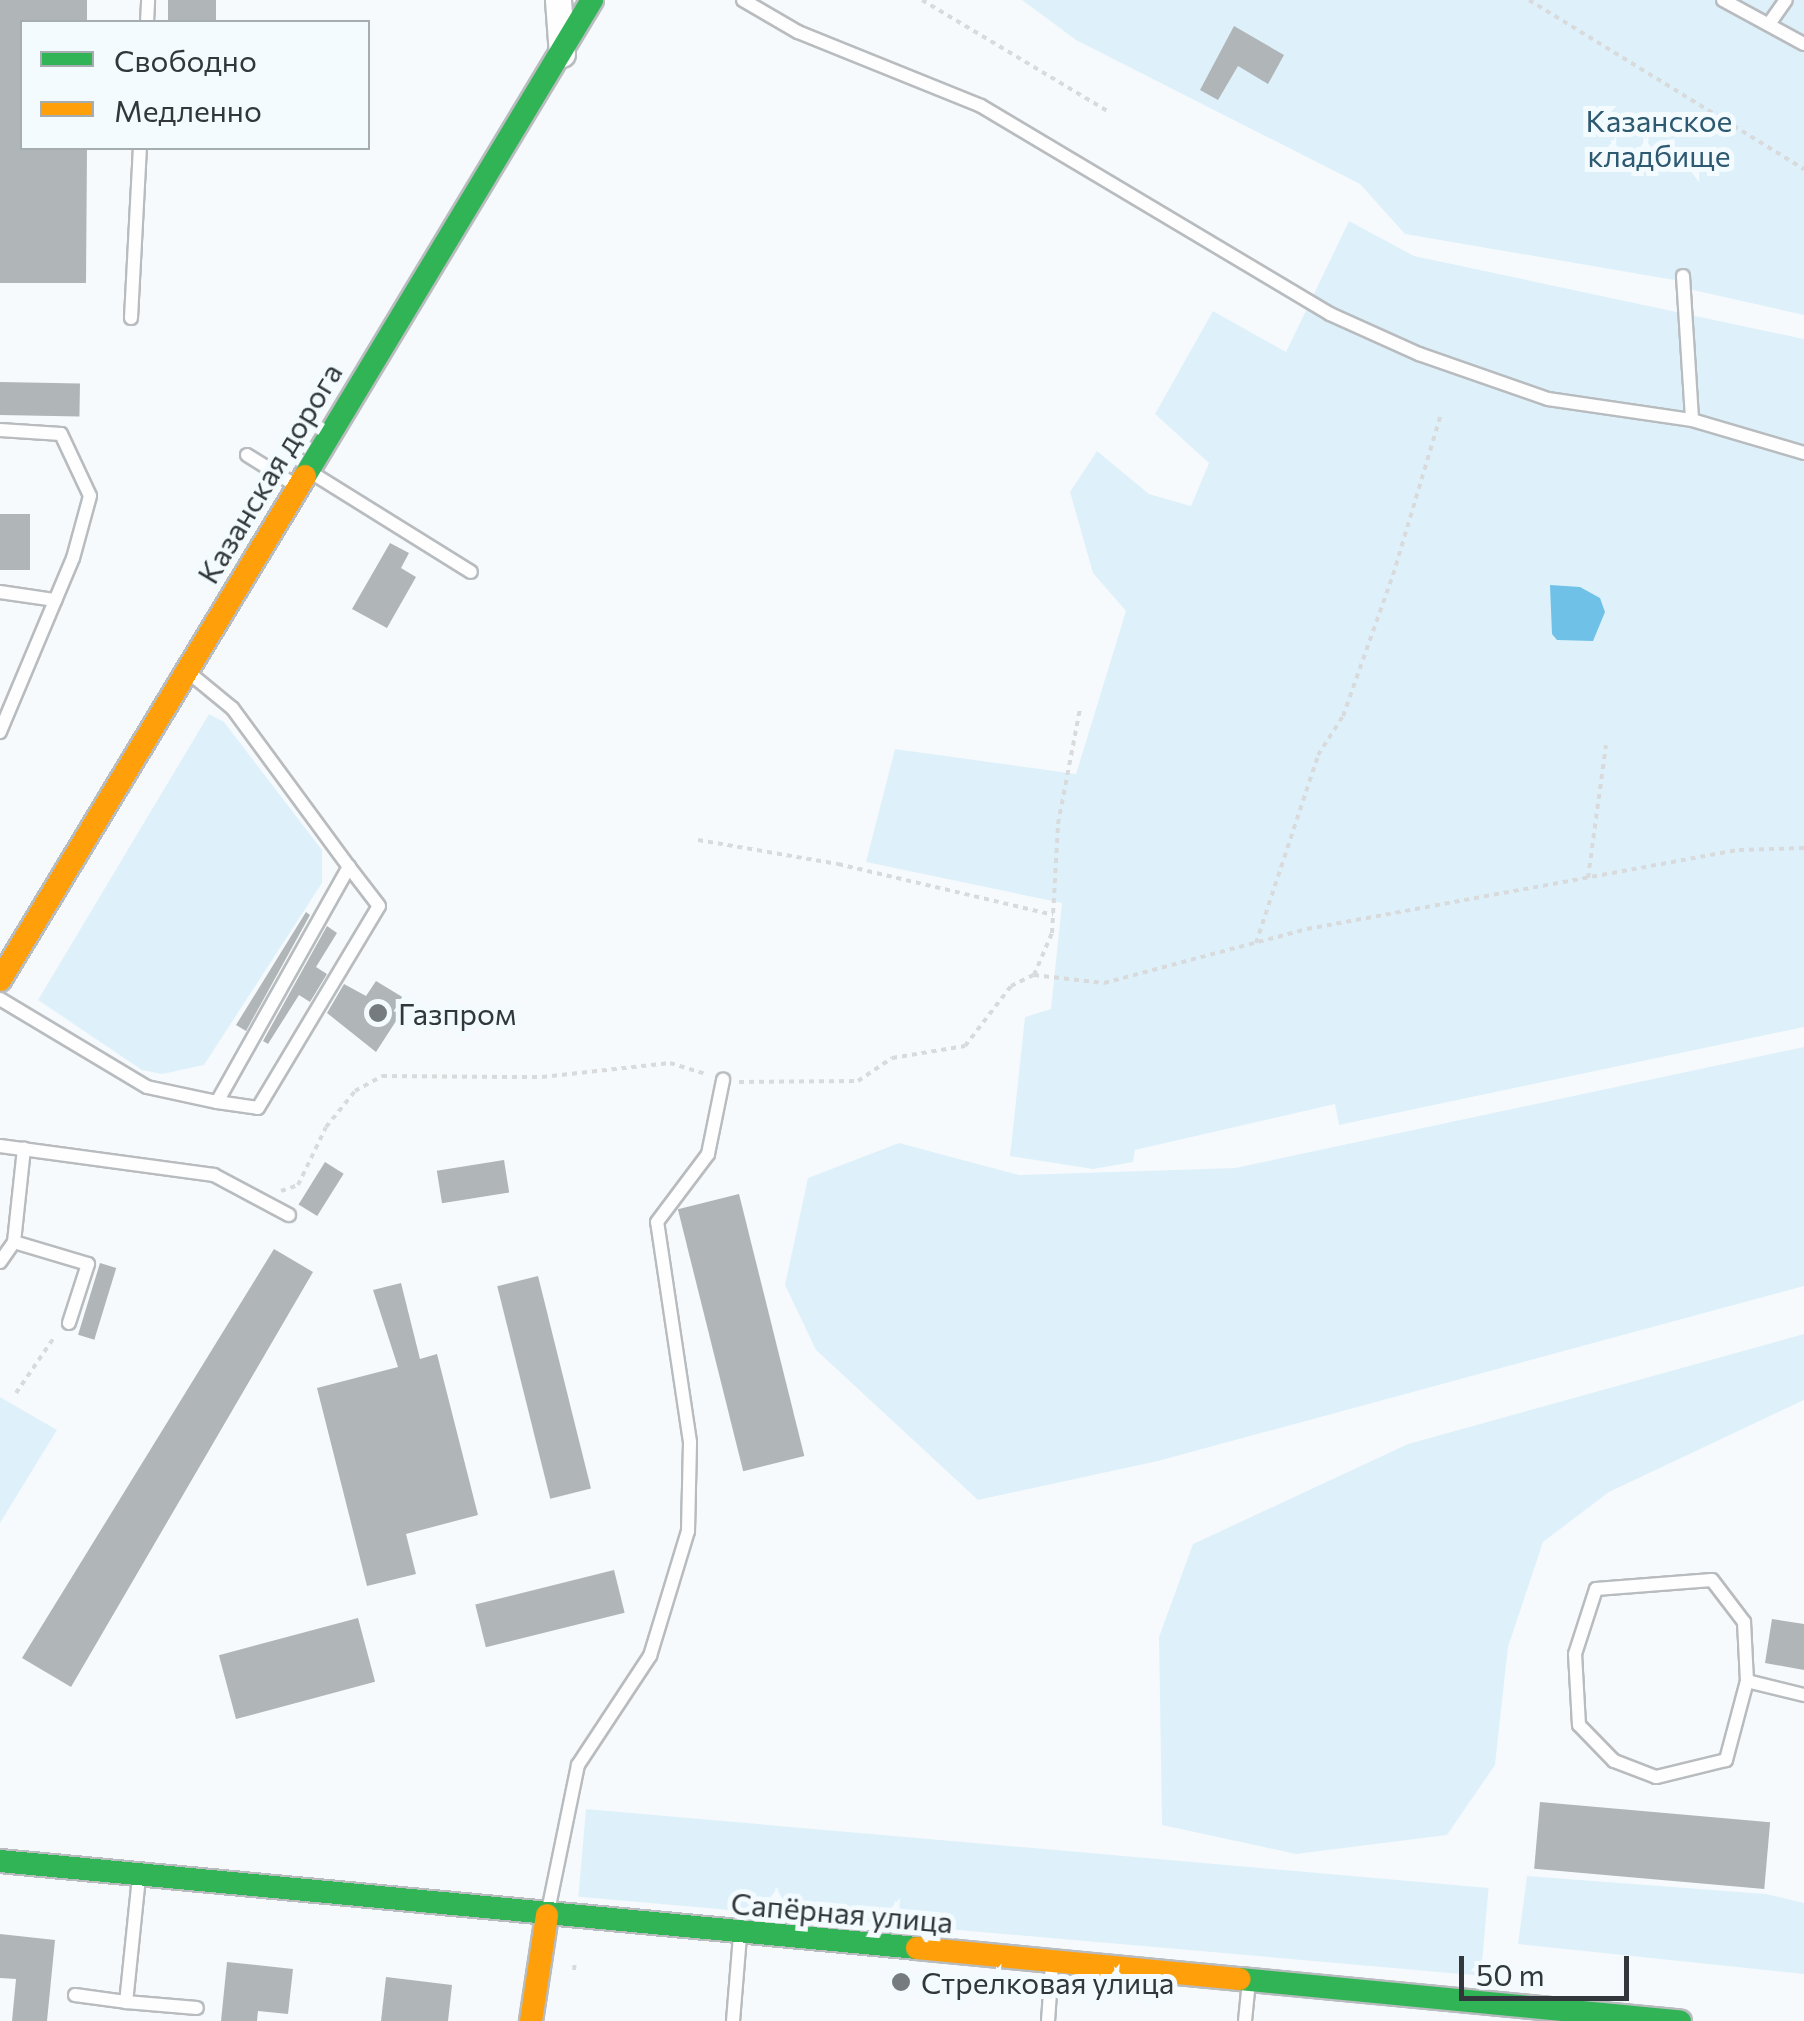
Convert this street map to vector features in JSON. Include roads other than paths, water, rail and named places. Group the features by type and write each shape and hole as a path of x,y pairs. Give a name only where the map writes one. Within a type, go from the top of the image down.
{"street":[{"path":"558,0 562,54"},
{"name":"Казанская дорога","path":"0,980 300,476 592,0"},
{"name":"Сапёрная улица","path":"0,1861 1680,2021"},
{"path":"531,2021 547,1916"}],"lane":[{"path":"743,0 798,32 980,106 1330,314 1500,386 1692,420 1804,453"},
{"path":"1722,0 1804,44"},
{"path":"1769,24 1786,0"},
{"path":"131,318 140,150"},
{"path":"1683,276 1692,420"},
{"path":"0,430 61,434 90,496 55,600 0,732"},
{"path":"247,455 300,476 471,572"},
{"path":"0,592 55,600"},
{"path":"0,999 147,1088 258,1108 379,906 232,708 185,670"},
{"path":"216,1102 349,867"},
{"path":"547,1916 578,1766 650,1656 688,1531 690,1442 657,1222 708,1154 723,1080"},
{"path":"0,1146 214,1176 289,1216"},
{"path":"0,1262 14,1242 24,1150"},
{"path":"14,1242 88,1264 70,1323"},
{"path":"1712,1580 1744,1622 1747,1681 1726,1760 1656,1777 1614,1761 1579,1725 1575,1654 1596,1589 1712,1580"},
{"path":"1747,1681 1804,1695"},
{"path":"126,2002 139,1874"},
{"path":"732,2021 740,1934"},
{"path":"1048,2021 1052,1962"},
{"path":"1246,2021 1250,1978"},
{"path":"75,1996 197,2008"}],"water":[{"path":"1550,585 1580,587 1600,598 1605,612 1593,641 1557,640 1552,634"}],"place":[{"name":"Газпром","path":"378,1013"},
{"name":"Стрелковая улица","path":"901,1982"}],"park label":[{"name":"Казанское кладбище","path":"1659,137"}]}
